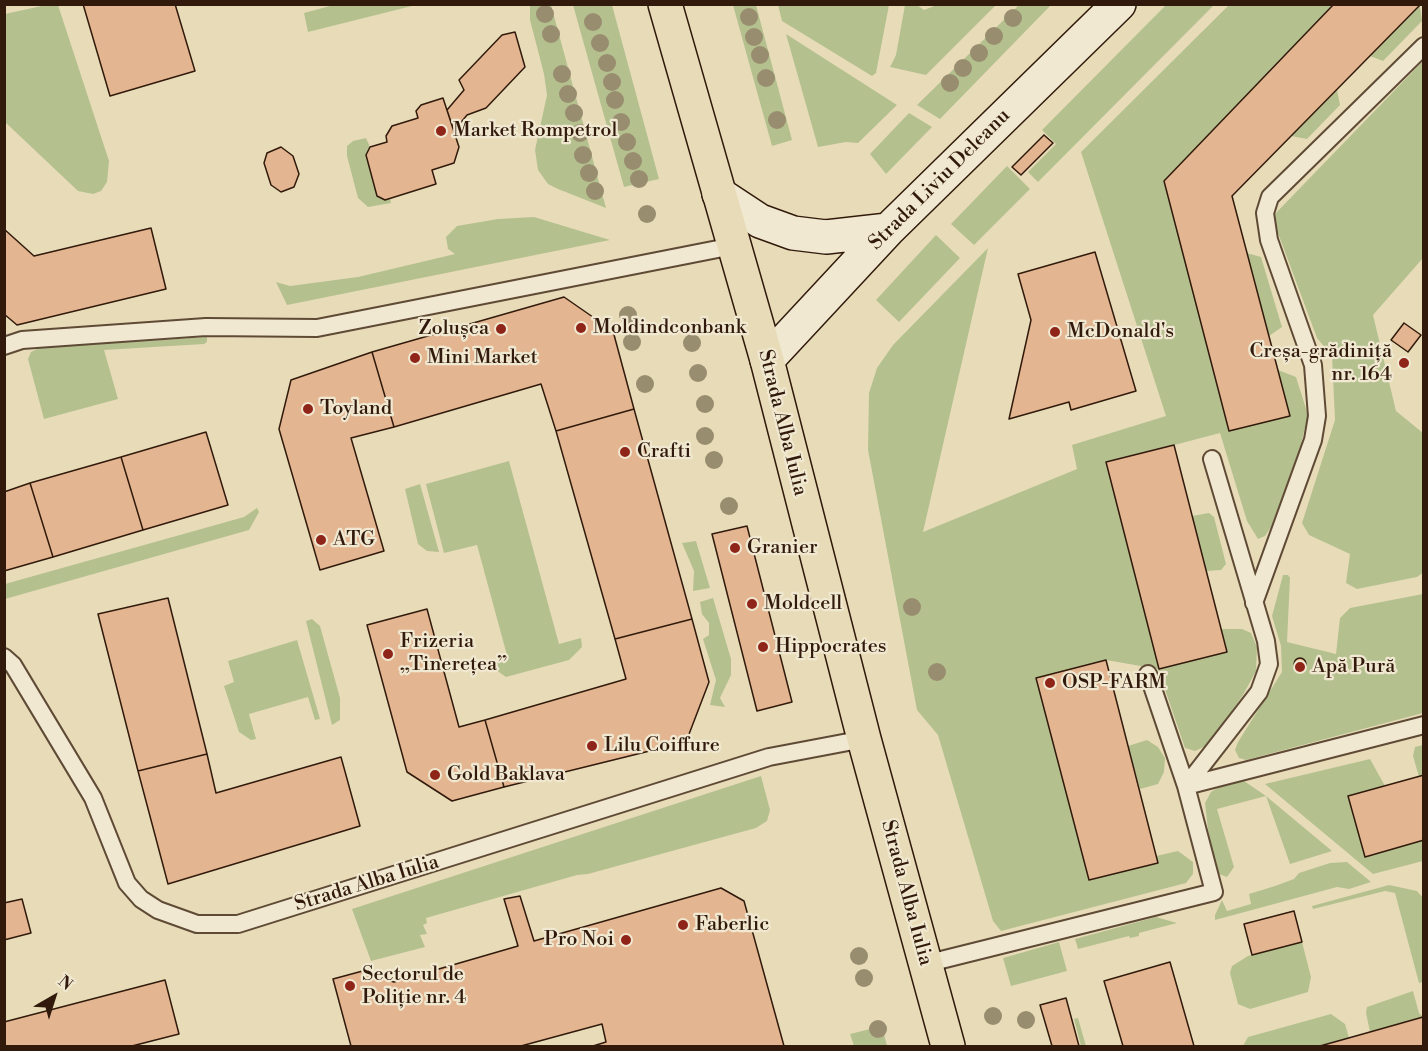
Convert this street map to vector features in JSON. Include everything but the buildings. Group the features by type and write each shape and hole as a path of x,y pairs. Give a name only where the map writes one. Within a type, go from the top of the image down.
{"main road":[{"name":"Strada Alba Iulia","path":"665,4 767,360 864,739 948,1047"},
{"name":"Strada Liviu Deleanu","path":"767,360 888,231 1119,4"},
{"path":"719,194 760,220 793,233 826,237 888,231"}],"lane":[{"path":"1254,603 1309,450 1317,416 1313,365 1269,240 1265,213 1270,196 1424,46"},
{"path":"4,346 22,340 206,327 317,328 733,246"},
{"path":"1186,786 1259,692 1269,664 1266,641 1212,459"},
{"name":"Strada Alba Iulia","path":"4,657 19,674 93,798 126,883 141,899 158,910 197,924 238,924 769,758 864,739"},
{"path":"925,964 1214,891 1186,786 1148,674"},
{"path":"1186,786 1424,725"}],"green space":[{"path":"337,4 416,5 308,32 304,13"},
{"path":"1167,4 1214,5 1038,182 1028,172 1056,144 1042,130"},
{"path":"46,5 58,5 109,161 107,182 101,191 93,194 78,191 5,122 5,14"},
{"path":"530,5 551,5 606,208 548,184 538,170 535,150 547,95 530,20"},
{"path":"573,5 612,5 659,179 624,187"},
{"path":"733,5 756,5 792,140 772,146"},
{"path":"778,5 889,5 876,73 872,76 782,21"},
{"path":"905,5 917,5 924,10 937,5 996,5 926,75 890,67 896,55"},
{"path":"1019,5 1051,5 940,119 917,105"},
{"path":"1229,5 1334,5 1164,181 1229,431 1290,416 1278,370 1296,377 1308,415 1300,448 1271,527 1265,536 1258,539 1247,521 1220,433 1106,463 1159,669 1226,652 1221,629 1242,629 1251,633 1257,647 1256,671 1243,695 1208,745 1195,751 1185,748 1158,669 1106,660 1036,678 1089,880 1158,863 1156,856 1178,851 1193,862 1193,874 1186,883 1001,931 993,921 938,735 917,710 868,450 869,393 877,368 893,345 988,248 923,532 1077,469 1072,445 1166,416 1081,152"},
{"path":"1420,6 1422,21 1383,61 1370,56"},
{"path":"786,34 897,105 858,143 846,142 818,147"},
{"path":"1423,61 1423,258 1373,315 1396,411 1423,433 1424,572 1417,577 1357,589 1346,583 1350,554 1309,535 1302,523 1335,420 1332,356 1317,338 1272,217"},
{"path":"1337,90 1340,105 1307,139 1291,136"},
{"path":"909,113 932,127 886,174 870,154"},
{"path":"366,138 370,147 366,155 377,196 390,198 391,203 368,207 358,198 347,156 347,146 353,141"},
{"path":"1007,166 1030,189 974,245 951,224"},
{"path":"534,217 610,240 287,305 276,282 290,286 358,277 455,254 448,249 446,237 457,226 498,219"},
{"path":"936,235 960,258 899,322 876,300"},
{"path":"1247,253 1261,257 1282,327 1269,336"},
{"path":"207,337 207,342 204,344 104,350 118,399 44,419 28,359 31,352 39,348"},
{"path":"509,461 559,644 581,638 582,647 569,660 506,677 489,665 508,659 477,545 444,553 426,484"},
{"path":"420,484 439,552 427,551 418,544 405,489"},
{"path":"257,508 259,512 249,530 5,599 5,584 244,517"},
{"path":"1209,513 1214,517 1226,564 1221,570 1206,571 1192,516"},
{"path":"696,541 710,588 693,591 694,571 682,543"},
{"path":"1283,575 1288,575 1290,578 1287,642 1336,654 1340,618 1350,608 1423,594 1423,713 1246,760 1239,758 1235,750 1238,742 1282,672 1281,646 1272,616"},
{"path":"713,598 731,659 731,675 720,698 725,707 710,705 716,680 703,639 709,635 709,623 702,614 700,602"},
{"path":"312,619 320,626 340,698 340,720 332,725 306,621"},
{"path":"297,640 320,719 315,720 308,697 249,714 256,739 251,740 239,732 224,686 234,682 228,661"},
{"path":"1147,740 1158,747 1165,758 1164,772 1158,784 1140,789 1128,746"},
{"path":"1423,745 1423,775 1419,777 1413,756 1415,747"},
{"path":"1370,759 1385,786 1349,796 1366,856 1423,840 1423,861 1373,874 1265,784"},
{"path":"761,776 770,810 767,821 756,828 426,918 427,923 423,925 427,934 420,935 425,947 371,961 352,909"},
{"path":"1244,781 1266,796 1217,809 1234,867 1227,877 1219,874 1209,838 1205,803 1211,792 1219,787"},
{"path":"1266,796 1332,851 1290,864"},
{"path":"1347,862 1371,882 1349,889 1337,887 1215,920 1222,900 1227,911 1251,904 1249,894 1294,879 1299,873 1330,863"},
{"path":"1389,885 1417,891 1423,898 1423,982 1419,983 1395,893 1385,891 1313,909 1312,906"},
{"path":"1156,917 1177,923 1139,933 1139,936 1130,938 1129,936 1078,949 1075,939"},
{"path":"1059,942 1067,971 1011,986 1003,958"},
{"path":"1302,942 1311,977 1308,992 1250,1009 1238,1004 1230,973 1232,966 1248,956"},
{"path":"1413,991 1419,1013 1423,1017 1370,1032 1367,1007"},
{"path":"1331,1014 1345,1024 1349,1038 1320,1046 1243,1046 1248,1037"},
{"path":"1078,1018 1086,1046 1081,1046 1074,1019"},
{"path":"882,1026 887,1046 854,1046 850,1034"}],"place":[{"name":"Market Rompetrol","path":"441,131"},
{"name":"Moldindconbank","path":"581,328"},
{"name":"Zolușca","path":"501,329"},
{"name":"McDonald's","path":"1055,332"},
{"name":"Mini Market","path":"415,358"},
{"name":"Creșa-grădiniță nr. 164","path":"1404,363"},
{"name":"Toyland","path":"308,409"},
{"name":"Crafti","path":"625,452"},
{"name":"ATG","path":"321,540"},
{"name":"Granier","path":"735,548"},
{"name":"Moldcell","path":"752,604"},
{"name":"Hippocrates","path":"763,647"},
{"name":"Frizeria „Tinerețea”","path":"388,654"},
{"name":"Apă Pură","path":"1300,667"},
{"name":"OSP-FARM","path":"1050,683"},
{"name":"Lilu Coiffure","path":"592,746"},
{"name":"Gold Baklava","path":"435,775"},
{"name":"Faberlic","path":"683,925"},
{"name":"Pro Noi","path":"626,940"},
{"name":"Sectorul de Poliție nr. 4","path":"350,986"}]}
